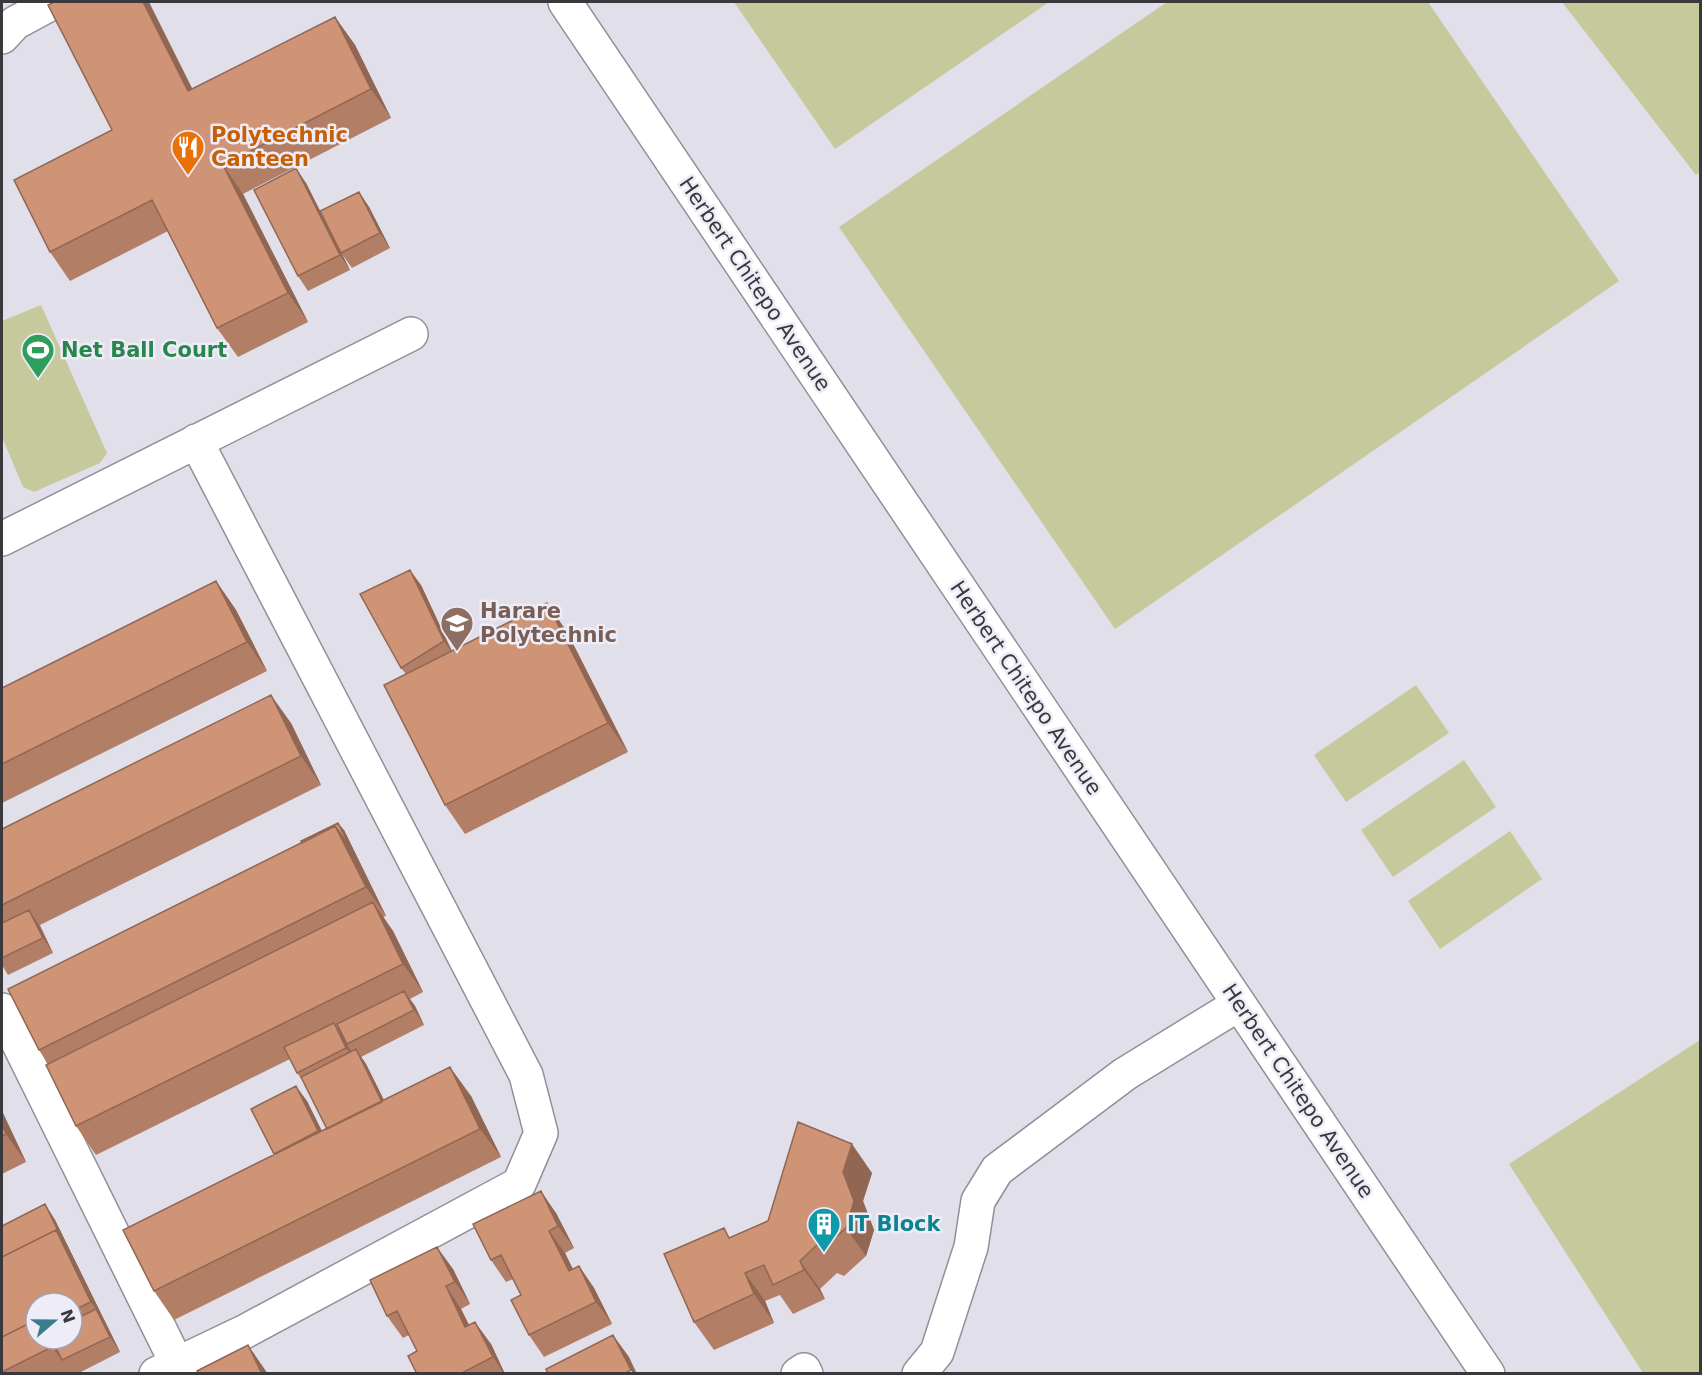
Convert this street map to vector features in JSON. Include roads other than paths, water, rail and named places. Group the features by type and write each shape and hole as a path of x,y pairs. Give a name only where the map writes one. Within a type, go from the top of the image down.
{"main road":[{"path":"2,37 15,22 54,2"},
{"name":"Herbert Chitepo Avenue","path":"565,2 1488,1374"},
{"path":"6,526 196,441 411,334"},
{"path":"2,1010 172,1370 519,1184 540,1133 526,1075 196,441"},
{"path":"919,1374 937,1352 971,1247 978,1201 997,1170 1125,1074 1239,1004"},
{"path":"798,1374 804,1370 806,1374"}],"place":[{"name":"Polytechnic Canteen","path":"188,176"},
{"name":"Net Ball Court","path":"38,379"},
{"name":"Harare Polytechnic","path":"457,652"},
{"name":"IT Block","path":"824,1253"}]}
